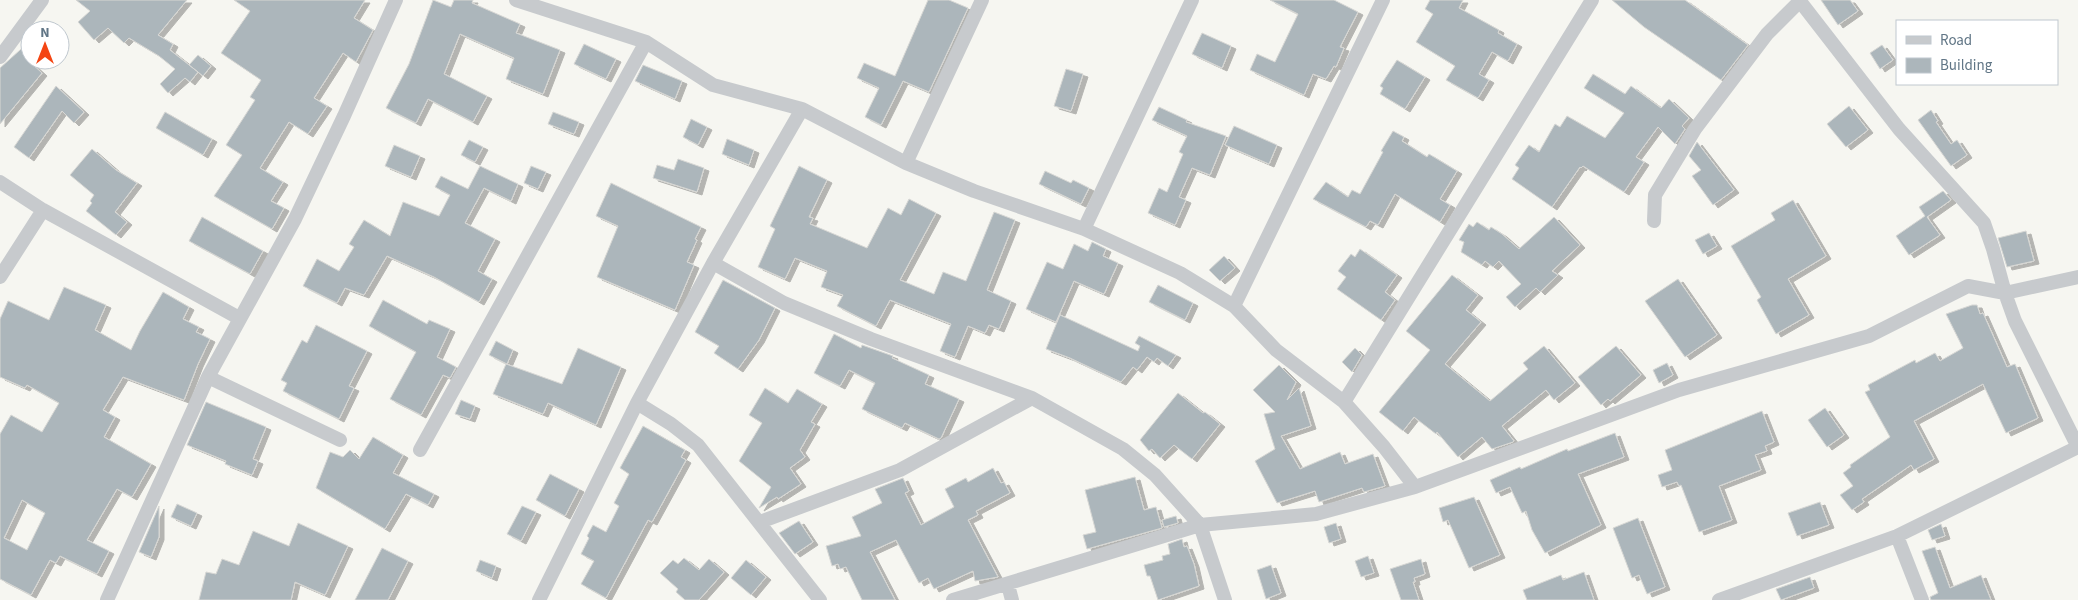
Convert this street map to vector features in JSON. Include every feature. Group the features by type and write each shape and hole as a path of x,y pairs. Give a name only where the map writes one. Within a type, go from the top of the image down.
{"street":[{"path":"0,57 42,0"},
{"path":"107,600 208,378 239,318 264,278 295,219 396,0"},
{"path":"516,0 646,42 713,85 802,109 906,164 974,191 1084,229 1180,273 1234,306 1276,350 1344,402 1384,447 1415,487"},
{"path":"906,164 982,0"},
{"path":"1084,229 1192,0"},
{"path":"1234,306 1383,0"},
{"path":"1344,402 1592,0"},
{"path":"1654,221 1655,195 1695,129 1767,34 1799,0 1900,129 1984,223 1994,249 2005,293 2015,321 2078,447 1897,536 1719,600"},
{"path":"420,450 646,42"},
{"path":"539,600 637,403 713,263 802,109"},
{"path":"0,182 43,210 239,318"},
{"path":"0,277 43,210"},
{"path":"713,263 784,303 871,339 1032,398 1123,449 1155,475 1200,525 1225,600"},
{"path":"952,600 1200,525 1316,514 1415,487 1679,390 1868,336 1968,286 2005,293 2078,277"},
{"path":"208,378 340,440"},
{"path":"760,522 900,470 1032,398"},
{"path":"637,403 671,424 698,445 820,600"},
{"path":"1897,536 1922,600"},
{"path":"1008,584 1012,600"}],"building":[{"path":"76,0 187,0 158,35 173,44 170,50 198,72 190,82 185,78 168,93 160,84 175,69 159,56 129,38 124,43 108,28 94,40 78,22 90,11"},
{"path":"234,0 365,0 354,18 373,30 356,62 343,53 314,98 327,106 308,134 289,122 260,168 283,182 271,201 284,208 272,229 214,196 242,155 226,145 255,100 250,97 261,80 221,53 250,11"},
{"path":"433,0 451,7 454,0 473,0 472,3 520,24 516,33 560,50 543,94 506,79 514,58 460,34 444,74 487,96 473,122 428,99 416,123 386,108 409,64"},
{"path":"928,0 949,0 968,8 929,92 903,81 881,125 865,117 879,88 857,78 864,63 895,76"},
{"path":"1270,0 1334,0 1358,12 1340,47 1344,48 1336,67 1334,66 1326,79 1313,74 1304,95 1250,70 1257,54 1275,62 1298,14"},
{"path":"1430,0 1463,0 1459,8 1499,30 1498,33 1517,44 1508,61 1492,52 1479,74 1489,80 1478,98 1446,80 1455,66 1416,42 1433,14 1425,9"},
{"path":"1612,0 1685,0 1748,45 1721,80 1644,27"},
{"path":"1821,0 1850,0 1858,11 1838,25"},
{"path":"1202,33 1231,46 1222,68 1192,54"},
{"path":"584,44 616,59 606,79 574,64"},
{"path":"1882,45 1893,60 1880,69 1870,53"},
{"path":"20,50 20,70 39,70 42,73 0,124 0,68"},
{"path":"198,55 211,66 203,76 189,65"},
{"path":"1397,60 1425,77 1405,109 1380,94 1383,88 1380,86"},
{"path":"643,65 682,81 675,99 635,81"},
{"path":"1066,69 1083,74 1071,111 1054,106"},
{"path":"1593,74 1625,94 1631,86 1661,108 1669,99 1689,118 1682,126 1685,129 1675,144 1658,127 1636,157 1644,162 1624,192 1583,166 1580,167 1552,207 1512,179 1519,168 1515,165 1529,145 1539,152 1555,124 1560,127 1567,116 1605,138 1624,113 1584,88"},
{"path":"56,86 84,112 74,123 62,111 29,158 14,147"},
{"path":"1849,106 1868,130 1846,147 1827,124"},
{"path":"1159,107 1187,120 1186,122 1226,136 1210,175 1192,168 1179,197 1186,200 1175,225 1148,213 1159,188 1167,192 1183,154 1179,152 1187,136 1152,120"},
{"path":"1931,110 1938,121 1936,122 1951,144 1957,140 1967,155 1951,166 1918,120"},
{"path":"165,112 212,139 203,155 156,128"},
{"path":"553,112 579,122 574,134 548,124"},
{"path":"691,119 707,127 698,145 683,137"},
{"path":"1234,126 1277,145 1269,164 1225,145"},
{"path":"1393,131 1404,137 1402,141 1427,157 1429,154 1457,171 1440,199 1450,205 1440,222 1395,194 1378,225 1370,221 1366,227 1313,199 1326,182 1348,197 1352,190 1360,194"},
{"path":"727,139 754,150 749,165 722,154"},
{"path":"469,140 483,147 475,162 461,155"},
{"path":"1697,142 1734,190 1713,205 1692,176 1701,170 1689,156"},
{"path":"394,145 420,156 411,177 385,166"},
{"path":"92,149 116,170 137,183 115,212 127,222 116,235 86,211 92,203 90,201 94,195 70,175"},
{"path":"678,159 704,168 697,192 653,178 657,165 674,170"},
{"path":"480,166 518,184 511,201 484,188 465,223 495,239 478,271 492,279 479,302 434,277 387,256 364,295 345,288 337,303 303,286 317,259 339,271 354,247 349,244 364,220 390,236 403,202 439,216 450,195 435,187 441,176 468,189"},
{"path":"531,166 546,172 538,189 524,183"},
{"path":"799,166 827,180 809,217 813,218 810,224 867,248 888,208 901,215 909,199 936,213 900,280 934,294 943,272 966,281 994,212 1015,220 987,290 1011,301 999,329 989,325 985,333 968,326 955,357 940,351 951,324 890,300 876,326 837,306 843,295 821,287 827,271 795,258 785,279 758,267 775,229 770,226"},
{"path":"1045,171 1071,183 1073,180 1089,188 1081,204 1039,184"},
{"path":"611,183 701,227 687,262 694,265 675,310 597,277 618,226 596,216"},
{"path":"1943,191 1951,200 1927,217 1940,235 1909,255 1896,236 1925,216 1919,207"},
{"path":"1793,200 1826,256 1788,279 1809,315 1776,334 1757,300 1761,297 1731,246 1775,220 1771,213"},
{"path":"202,217 263,251 250,274 189,241"},
{"path":"1554,217 1580,245 1552,271 1558,275 1540,292 1536,288 1515,307 1506,297 1521,284 1499,261 1493,267 1485,261 1482,265 1461,252 1464,242 1459,240 1469,224 1473,227 1477,222 1489,230 1491,227 1519,249"},
{"path":"2026,231 2034,261 2007,267 1998,238"},
{"path":"1709,233 1717,246 1703,254 1695,240"},
{"path":"1092,242 1106,249 1103,256 1118,263 1104,294 1074,281 1056,322 1026,309 1047,262 1063,269 1074,244 1088,251"},
{"path":"1360,249 1397,275 1385,292 1395,300 1381,320 1337,289 1346,277 1338,271 1351,254 1355,257"},
{"path":"1224,256 1235,268 1220,281 1209,270"},
{"path":"1452,275 1478,295 1466,310 1481,322 1445,364 1490,401 1528,369 1523,363 1544,346 1575,383 1554,400 1546,390 1502,426 1513,442 1492,449 1482,437 1458,457 1437,432 1436,434 1414,417 1403,431 1379,412 1430,350 1406,331"},
{"path":"1678,279 1717,335 1685,357 1645,301"},
{"path":"723,280 775,308 759,340 738,369 714,353 719,346 695,332"},
{"path":"1158,285 1193,303 1185,320 1149,302"},
{"path":"64,287 106,305 95,330 131,350 163,292 189,307 183,319 199,327 196,332 210,339 184,400 123,377 103,410 115,417 104,437 151,464 132,497 117,489 87,540 109,551 97,574 60,556 56,563 50,560 31,595 0,579 0,434 11,415 42,432 59,403 27,385 25,388 0,377 0,319 8,301 49,320","holes":["22,500 45,513 27,550 4,538"]},
{"path":"383,300 427,324 429,320 450,329 437,357 456,367 450,378 443,375 421,415 390,399 416,352 369,326"},
{"path":"1977,305 1980,314 1983,313 2007,367 2015,364 2038,418 2006,433 1983,384 1914,421 1934,459 1914,470 1911,465 1862,499 1864,502 1852,510 1840,495 1853,486 1843,473 1851,467 1850,465 1890,437 1865,392 1870,390 1868,385 1915,360 1916,363 1935,353 1940,361 1963,348 1946,314"},
{"path":"1060,315 1138,351 1140,346 1135,343 1139,336 1176,355 1168,366 1157,358 1154,362 1147,357 1137,370 1133,367 1121,382 1046,349"},
{"path":"316,325 367,351 349,386 354,388 339,419 283,391 287,383 281,380 302,340 307,343"},
{"path":"834,334 861,348 862,345 893,356 892,358 929,375 925,384 959,399 941,438 939,439 905,423 902,428 862,409 875,383 849,370 840,386 814,373"},
{"path":"496,341 513,350 507,364 489,355"},
{"path":"1616,346 1641,375 1610,401 1608,399 1601,405 1578,377"},
{"path":"578,348 621,367 596,425 548,403 543,414 493,394 506,364 562,384"},
{"path":"1355,348 1362,355 1352,372 1342,362"},
{"path":"1667,363 1673,375 1659,383 1653,370"},
{"path":"1279,365 1296,382 1287,400 1299,388 1311,426 1281,436 1300,469 1340,452 1345,464 1373,454 1385,486 1364,492 1362,488 1319,502 1315,491 1277,503 1255,461 1275,449 1264,414 1275,412 1253,390"},
{"path":"765,388 788,403 797,389 822,404 811,422 815,424 800,450 805,457 790,468 801,484 778,499 777,497 759,508 771,487 739,461 762,423 749,415"},
{"path":"1178,393 1220,424 1192,459 1174,445 1160,458 1152,449 1149,451 1140,440"},
{"path":"461,400 475,406 470,419 455,414"},
{"path":"206,402 266,427 253,459 258,461 252,475 225,464 226,461 187,445"},
{"path":"1825,408 1844,435 1827,447 1808,420"},
{"path":"1762,411 1774,442 1765,446 1767,451 1755,455 1761,470 1719,486 1732,520 1699,532 1681,485 1679,486 1677,482 1662,487 1658,475 1672,470 1665,450"},
{"path":"643,426 685,450 681,457 686,460 652,522 648,520 606,598 581,584 594,561 581,554 593,525 606,532 619,506 614,503 629,474 620,468"},
{"path":"1615,433 1624,457 1578,474 1601,525 1545,553 1532,530 1526,511 1522,513 1510,487 1496,493 1490,480 1567,449 1568,451"},
{"path":"373,437 403,455 393,473 434,494 428,505 406,494 385,529 316,488 330,452 343,457 350,450 359,459"},
{"path":"993,468 1001,483 1004,482 1010,493 976,511 978,515 968,520 998,577 975,581 973,571 934,589 928,578 919,583 896,540 870,552 895,600 862,600 846,567 840,569 838,564 832,566 826,546 861,536 852,517 882,503 875,489 903,478 909,491 905,493 921,525 954,507 945,489 966,478 968,482"},
{"path":"550,474 579,489 565,516 536,500"},
{"path":"1135,477 1144,510 1156,507 1162,528 1087,549 1083,535 1096,532 1085,490"},
{"path":"1474,497 1500,555 1469,568 1448,520 1443,522 1439,508"},
{"path":"1820,502 1829,525 1797,536 1788,513"},
{"path":"177,504 197,513 191,526 171,517"},
{"path":"159,506 159,537 151,557 139,552"},
{"path":"522,506 536,512 521,541 507,534"},
{"path":"1176,516 1178,523 1164,527 1162,520"},
{"path":"1638,518 1665,587 1647,594 1639,575 1632,578 1613,528"},
{"path":"799,521 813,542 795,554 779,533"},
{"path":"298,523 348,546 325,595 295,582 291,600 199,600 206,572 216,574 222,559 239,565 253,531 289,546"},
{"path":"1336,523 1341,539 1329,543 1324,527"},
{"path":"1941,524 1945,536 1932,540 1928,530"},
{"path":"1182,539 1184,547 1187,546 1194,564 1199,586 1158,600 1144,565 1163,560 1162,556 1170,554 1168,544"},
{"path":"1935,547 1950,588 1981,575 1991,600 1931,600 1930,597 1938,593 1922,551"},
{"path":"382,548 408,561 388,600 355,600"},
{"path":"1368,556 1374,573 1361,577 1355,561"},
{"path":"684,558 699,570 709,559 724,572 699,600 685,600 676,592 678,589 660,573 673,560 678,564"},
{"path":"1421,559 1425,574 1414,578 1415,582 1413,582 1419,600 1401,600 1390,569"},
{"path":"480,560 496,566 492,578 476,571"},
{"path":"746,560 766,577 751,595 731,578"},
{"path":"1271,565 1281,593 1266,599 1257,570"},
{"path":"1584,572 1594,600 1527,600 1523,590 1561,575 1563,580"},
{"path":"1810,577 1814,588 1781,600 1776,589"}]}
